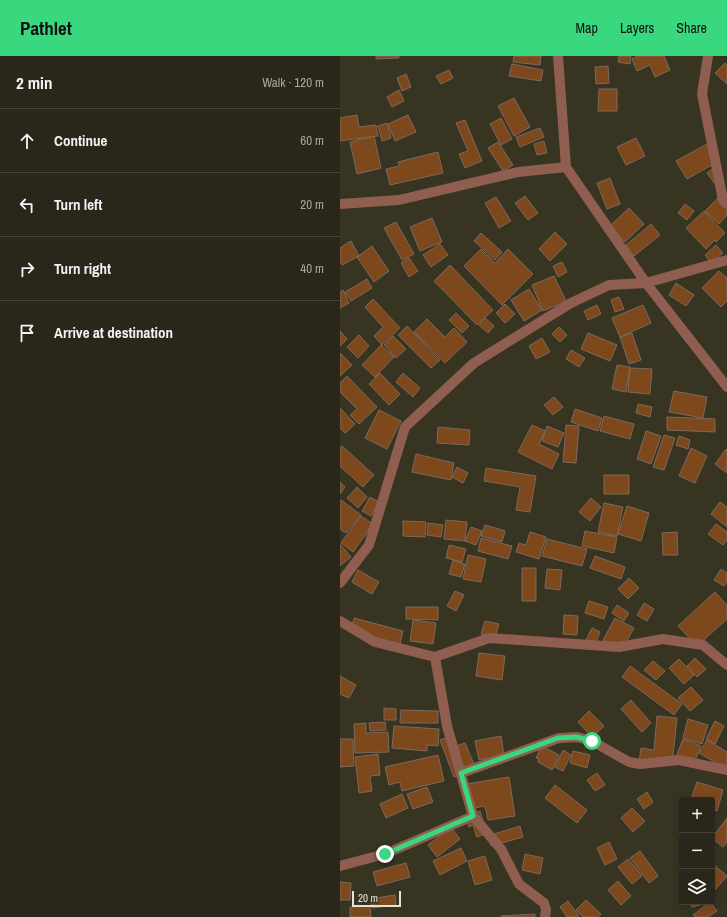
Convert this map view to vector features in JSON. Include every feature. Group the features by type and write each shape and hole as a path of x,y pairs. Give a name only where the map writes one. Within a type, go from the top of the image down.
{"street":[{"path":"558,56 566,167 646,282 727,386"},
{"path":"708,56 702,94 724,200 727,204"},
{"path":"340,204 398,200 518,172 566,167"},
{"path":"340,583 369,546 405,427 474,363 571,303 610,285 646,282 727,260"},
{"path":"340,621 375,642 435,657 489,638 619,647 662,639 703,645 727,665"},
{"path":"435,657 447,726 473,816 501,850 519,884 544,903 546,910 544,917"},
{"path":"461,773 558,738 577,737 592,741 629,762 640,764 679,760 727,770"},
{"path":"340,866 385,854 473,816"}],"building":[{"path":"376,56 399,56 399,58 376,59"},
{"path":"514,56 541,56 540,65 513,62"},
{"path":"619,56 631,56 630,64 618,62"},
{"path":"638,56 664,56 670,70 655,77 650,65 637,71 632,59"},
{"path":"725,63 727,65 727,84 715,73"},
{"path":"512,64 543,70 541,81 509,76"},
{"path":"608,66 609,83 596,84 595,67"},
{"path":"449,70 453,78 441,84 436,76"},
{"path":"406,74 411,87 402,91 397,78"},
{"path":"599,89 617,89 617,111 598,111"},
{"path":"399,90 404,101 392,107 387,97"},
{"path":"514,98 530,127 514,136 498,106"},
{"path":"357,115 359,127 376,125 378,136 340,141 340,118"},
{"path":"408,115 416,132 395,141 388,124"},
{"path":"501,118 512,139 501,145 490,124"},
{"path":"465,120 482,161 465,168 459,154 468,151 456,123"},
{"path":"387,123 391,138 382,141 378,126"},
{"path":"540,128 544,137 520,147 516,137"},
{"path":"374,136 381,168 357,174 350,142"},
{"path":"636,138 645,156 626,165 617,147"},
{"path":"544,141 547,153 537,155 534,144"},
{"path":"498,142 513,165 503,171 488,148"},
{"path":"707,144 717,162 687,179 676,161"},
{"path":"438,152 443,173 390,185 386,169 399,166 398,162"},
{"path":"715,167 723,179 715,184 707,173"},
{"path":"610,178 620,204 607,209 597,183"},
{"path":"721,195 727,201 727,215 719,224 705,211"},
{"path":"525,196 538,213 528,220 515,203"},
{"path":"496,197 511,221 499,228 485,203"},
{"path":"685,204 694,211 687,220 678,213"},
{"path":"629,208 644,224 625,242 610,226"},
{"path":"704,211 725,233 706,249 686,228"},
{"path":"432,218 442,242 420,251 410,227"},
{"path":"396,222 414,254 402,260 384,228"},
{"path":"651,224 660,235 634,256 626,245"},
{"path":"555,232 567,244 550,261 539,249"},
{"path":"481,233 502,252 495,260 474,241"},
{"path":"351,241 359,256 342,265 340,261 340,248"},
{"path":"440,244 448,255 431,267 423,255"},
{"path":"716,245 723,253 711,263 705,255"},
{"path":"372,246 389,271 374,282 357,257"},
{"path":"481,249 495,263 508,249 533,274 502,305 464,266"},
{"path":"409,258 418,271 409,277 401,263"},
{"path":"562,262 567,272 558,277 553,266"},
{"path":"450,265 493,310 477,325 434,281"},
{"path":"719,271 727,278 727,301 721,307 702,288"},
{"path":"554,276 566,301 543,311 532,285"},
{"path":"367,279 372,288 351,301 345,292"},
{"path":"676,283 694,295 686,306 669,295"},
{"path":"529,289 542,310 524,321 511,300"},
{"path":"343,290 349,303 340,308 340,292"},
{"path":"619,297 624,309 615,312 611,300"},
{"path":"373,299 400,328 382,345 374,336 383,327 365,307"},
{"path":"505,304 515,314 505,323 496,313"},
{"path":"597,305 601,314 588,320 584,311"},
{"path":"643,305 651,323 620,337 612,318"},
{"path":"456,313 469,326 462,333 449,320"},
{"path":"485,318 494,326 488,333 479,325"},
{"path":"427,319 445,337 454,328 467,342 445,363 414,332"},
{"path":"407,326 440,360 431,368 398,335"},
{"path":"559,327 567,335 560,342 552,334"},
{"path":"340,331 347,339 340,346"},
{"path":"588,333 617,345 610,361 581,349"},
{"path":"632,333 641,360 629,364 620,337"},
{"path":"359,335 369,346 358,358 347,347"},
{"path":"393,336 406,349 396,358 384,345"},
{"path":"542,338 550,352 536,359 529,346"},
{"path":"381,345 394,357 375,377 362,365"},
{"path":"571,350 585,358 579,367 566,359"},
{"path":"340,353 352,365 340,376"},
{"path":"617,365 630,367 626,392 612,389"},
{"path":"630,368 652,369 650,394 628,392"},
{"path":"380,373 400,394 389,405 369,384"},
{"path":"403,373 420,388 413,397 396,382"},
{"path":"347,376 377,407 359,424 350,415 357,409 340,392 340,383"},
{"path":"674,391 707,397 703,418 669,412"},
{"path":"554,397 563,407 553,415 544,405"},
{"path":"638,404 652,407 650,417 636,413"},
{"path":"340,408 355,424 345,433 340,428"},
{"path":"575,409 602,418 598,431 571,422"},
{"path":"379,410 401,421 387,449 365,438"},
{"path":"604,416 634,424 630,439 600,431"},
{"path":"667,417 715,419 715,432 667,430"},
{"path":"532,425 545,431 539,444 559,454 552,469 518,452"},
{"path":"566,425 579,426 576,463 563,462"},
{"path":"547,426 564,433 558,447 542,441"},
{"path":"438,427 470,430 469,445 437,443"},
{"path":"646,431 661,436 651,464 637,459"},
{"path":"664,435 675,438 664,470 653,467"},
{"path":"679,436 690,440 688,449 676,445"},
{"path":"342,446 374,475 363,487 340,466 340,448"},
{"path":"691,448 707,456 695,483 679,476"},
{"path":"726,449 727,450 727,473 715,464"},
{"path":"416,454 454,463 451,480 412,472"},
{"path":"457,467 468,473 463,483 452,477"},
{"path":"486,468 536,476 530,512 516,510 520,487 484,481"},
{"path":"604,475 629,475 629,494 604,494"},
{"path":"340,482 345,487 340,494"},
{"path":"357,487 367,497 358,508 347,498"},
{"path":"370,497 379,502 371,516 362,511"},
{"path":"591,498 601,507 590,521 579,512"},
{"path":"341,500 361,515 346,533 340,529"},
{"path":"720,502 727,507 727,527 711,514"},
{"path":"604,503 623,507 617,536 598,532"},
{"path":"627,506 649,513 641,541 618,534"},
{"path":"361,516 373,524 353,552 341,543"},
{"path":"446,520 467,522 465,541 444,539"},
{"path":"403,521 426,522 425,537 403,536"},
{"path":"428,523 443,525 441,537 427,535"},
{"path":"716,524 727,532 727,540 723,545 708,534"},
{"path":"485,525 505,531 502,542 481,536"},
{"path":"471,527 482,531 476,545 465,541"},
{"path":"585,531 617,537 614,553 582,546"},
{"path":"530,532 546,537 539,559 516,552 519,543 526,545"},
{"path":"677,532 678,555 663,555 662,533"},
{"path":"481,538 512,546 508,559 478,551"},
{"path":"547,539 587,549 582,566 542,556"},
{"path":"340,544 351,557 340,566"},
{"path":"449,545 466,549 462,562 446,558"},
{"path":"468,555 486,559 481,582 463,579"},
{"path":"595,556 625,567 621,579 590,568"},
{"path":"453,560 465,564 461,577 449,574"},
{"path":"522,568 536,568 536,601 522,601"},
{"path":"547,569 562,570 560,590 545,588"},
{"path":"721,569 727,573 727,581 724,586 714,580"},
{"path":"358,570 379,582 372,594 352,582"},
{"path":"629,578 639,588 628,599 618,589"},
{"path":"455,591 464,595 456,611 447,606"},
{"path":"715,592 727,605 727,619 697,646 678,626"},
{"path":"589,601 608,607 604,619 585,613"},
{"path":"644,603 654,609 647,621 637,615"},
{"path":"617,605 629,613 624,621 612,613"},
{"path":"406,607 438,607 438,620 406,619"},
{"path":"564,615 578,616 577,635 563,634"},
{"path":"354,618 403,631 400,644 351,631"},
{"path":"615,618 634,628 622,650 603,640"},
{"path":"413,620 436,623 433,644 410,641"},
{"path":"485,621 499,624 495,638 481,634"},
{"path":"592,628 600,632 595,645 586,640"},
{"path":"479,653 505,656 502,680 476,676"},
{"path":"695,658 706,669 697,677 687,666"},
{"path":"679,659 694,675 684,684 669,668"},
{"path":"653,661 665,671 656,680 644,670"},
{"path":"630,666 682,704 674,715 622,677"},
{"path":"340,676 356,685 349,698 340,694"},
{"path":"691,687 703,700 690,711 678,698"},
{"path":"631,700 651,723 642,732 621,709"},
{"path":"384,708 396,709 396,720 384,720"},
{"path":"401,710 438,711 438,723 400,723"},
{"path":"589,711 604,726 592,737 578,722"},
{"path":"657,716 677,718 672,765 639,762 641,748 654,750"},
{"path":"688,719 708,725 702,744 683,738"},
{"path":"715,721 724,726 715,744 706,739"},
{"path":"385,722 386,730 370,731 369,723"},
{"path":"366,723 366,733 388,732 389,752 355,753 354,724"},
{"path":"394,726 439,729 438,746 427,745 427,751 392,748"},
{"path":"452,735 456,746 465,743 476,769 454,777 440,740"},
{"path":"501,736 504,755 479,760 475,741"},
{"path":"340,739 353,739 354,766 340,767"},
{"path":"683,739 701,746 694,763 676,757"},
{"path":"707,740 727,752 727,769 699,753"},
{"path":"542,746 559,755 552,770 538,762 539,759 536,758"},
{"path":"563,750 571,755 563,771 555,767"},
{"path":"573,751 590,755 587,768 570,763"},
{"path":"378,754 380,775 370,776 372,791 359,793 355,757"},
{"path":"438,755 444,781 402,791 400,782 389,785 385,767"},
{"path":"597,773 605,785 595,791 587,780"},
{"path":"509,777 515,816 488,820 485,806 469,809 466,784"},
{"path":"697,782 723,790 717,811 715,810 715,797 692,797"},
{"path":"555,785 587,810 577,823 545,798"},
{"path":"427,787 433,802 413,809 407,794"},
{"path":"647,792 653,802 644,809 637,799"},
{"path":"402,794 408,808 386,818 380,804"},
{"path":"632,808 645,821 633,832 621,818"},
{"path":"480,811 487,833 477,837 473,825 469,827 465,816"},
{"path":"727,818 727,842 723,847 715,840 715,834"},
{"path":"520,826 523,837 491,846 488,836"},
{"path":"451,827 460,839 437,857 428,845"},
{"path":"609,842 617,859 605,865 597,848"},
{"path":"461,848 467,861 440,875 433,861"},
{"path":"640,851 658,876 649,883 630,858"},
{"path":"525,854 543,858 540,874 522,870"},
{"path":"485,856 492,880 475,885 468,861"},
{"path":"628,859 642,876 632,884 618,867"},
{"path":"406,863 410,877 377,886 373,872"},
{"path":"715,866 727,876 715,890"},
{"path":"618,881 631,896 621,905 608,890"},
{"path":"340,882 351,883 350,900 340,900"},
{"path":"395,895 396,905 372,908 370,899"},
{"path":"586,900 601,914 598,917 583,917 576,910"},
{"path":"568,901 579,916 578,917 567,917 560,907"},
{"path":"706,905 712,905 717,911 708,917 695,917 693,915"},
{"path":"370,906 371,917 350,917 350,907"},
{"path":"535,914 535,917 501,917 501,916"}],"route":[{"path":"385,854 473,816 461,773 558,738 577,737 592,741"}]}
